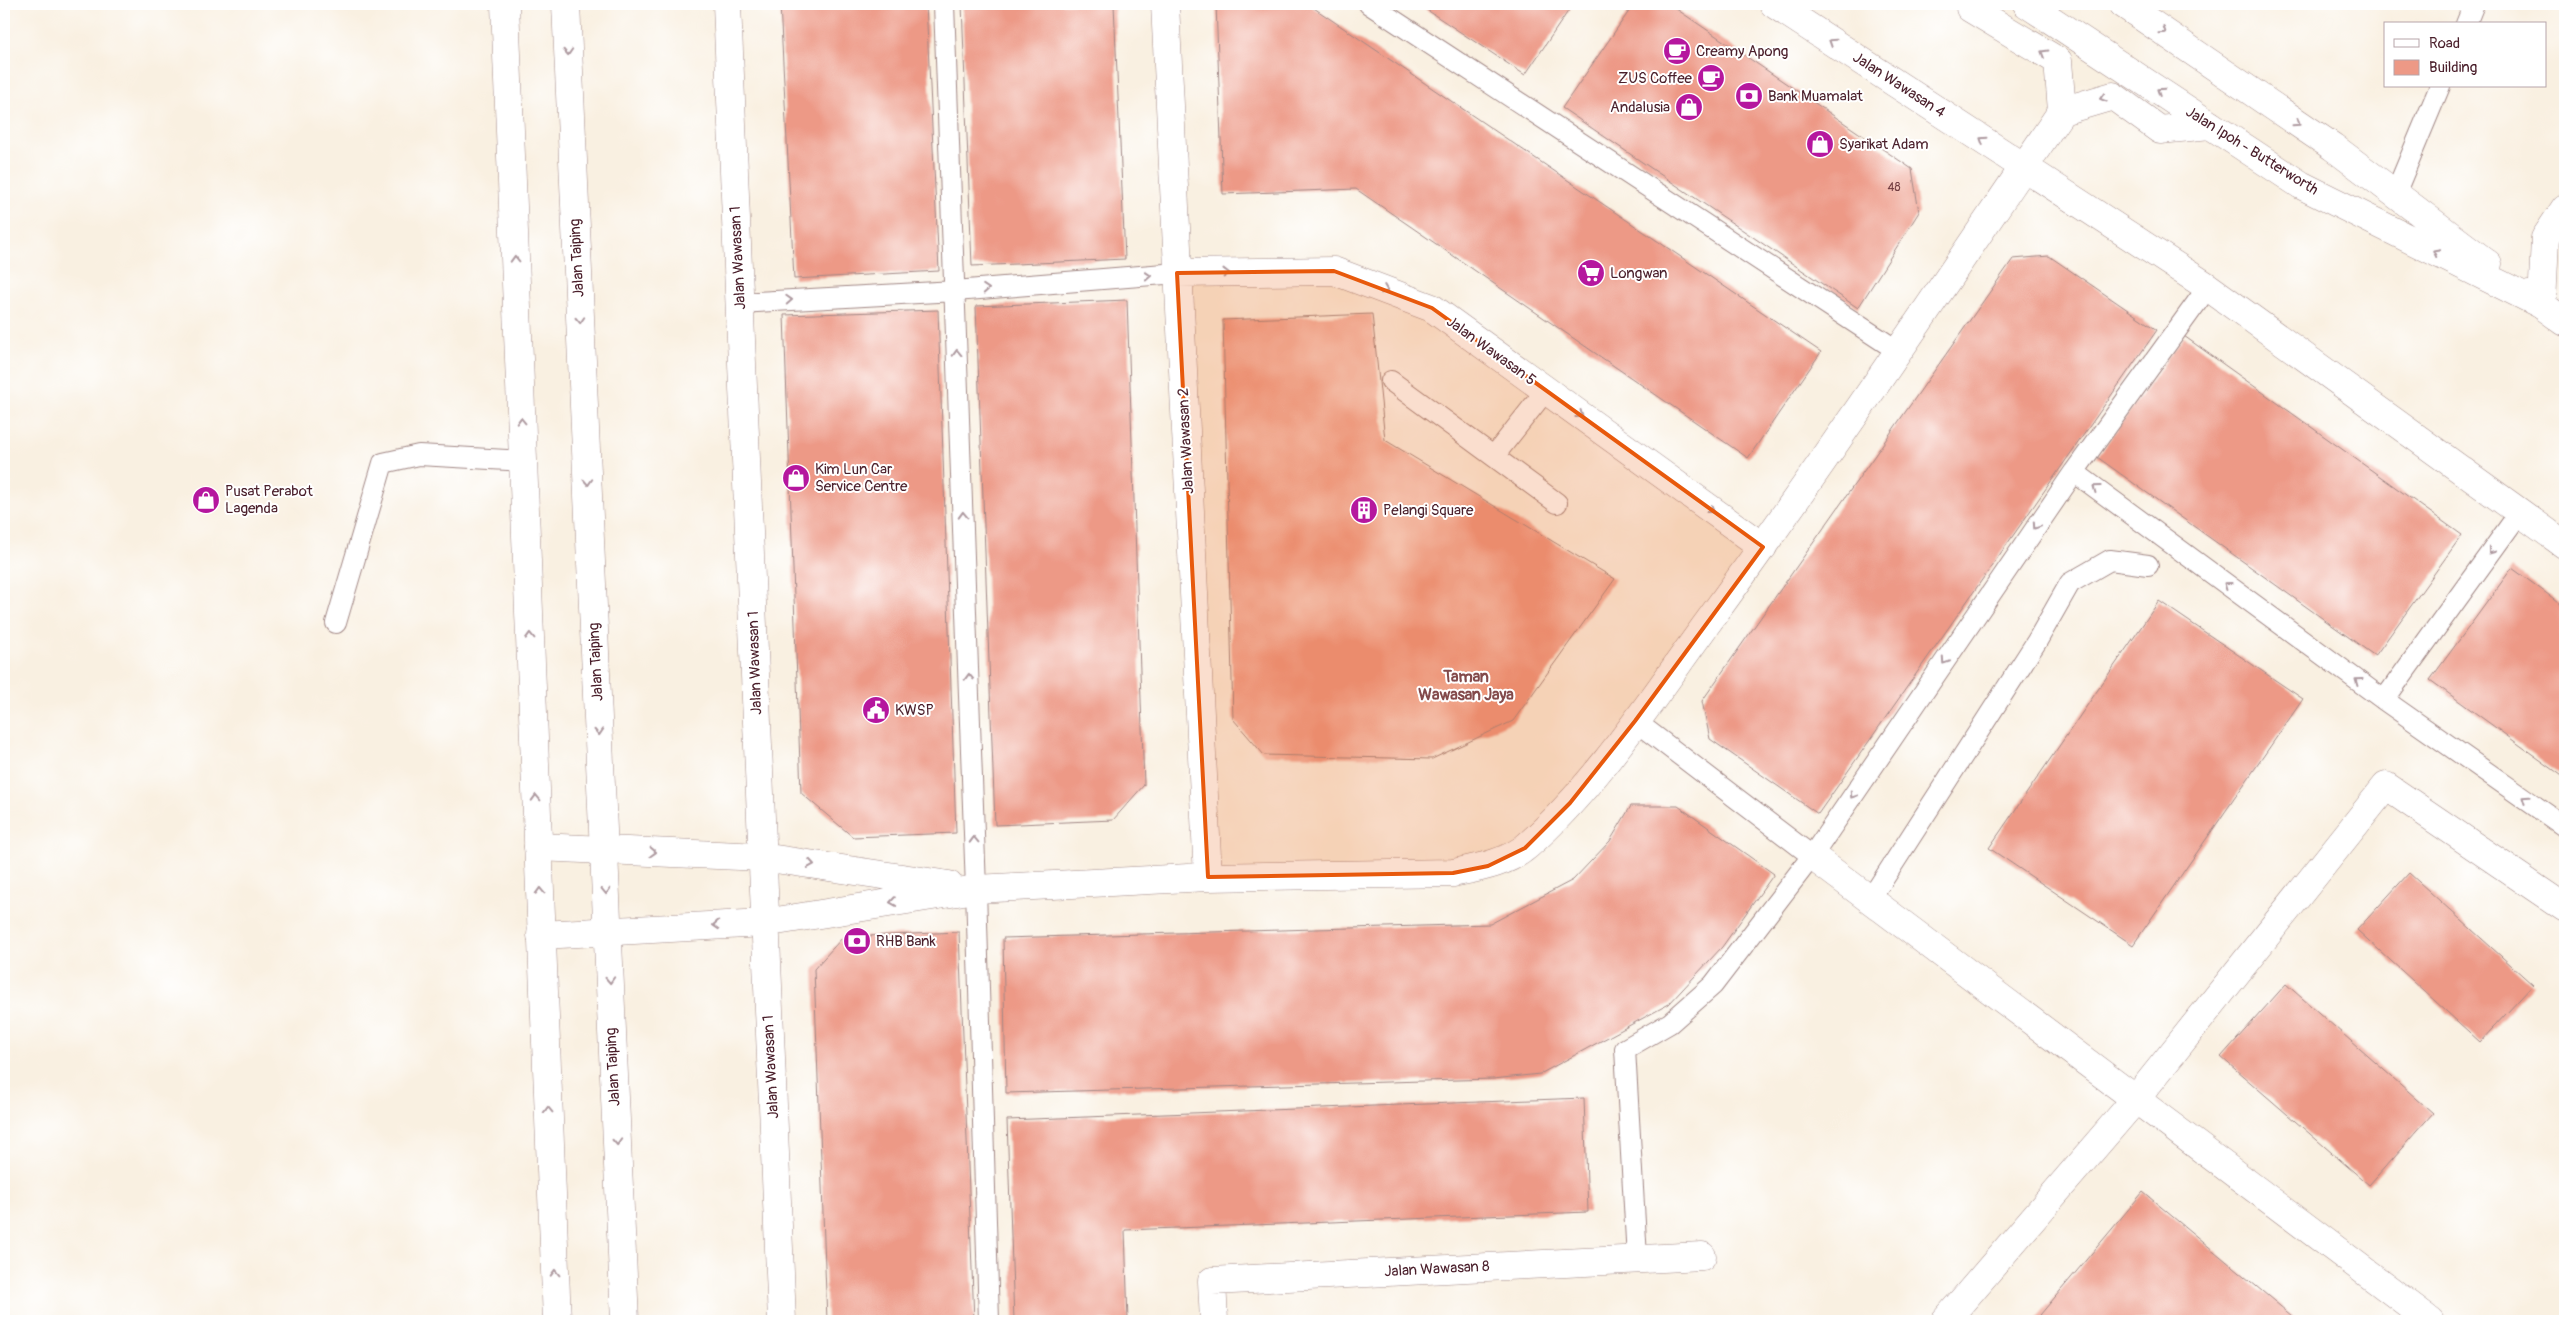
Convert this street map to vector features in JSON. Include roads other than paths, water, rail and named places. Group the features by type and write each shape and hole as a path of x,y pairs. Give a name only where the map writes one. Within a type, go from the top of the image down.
{"main road":[{"path":"504,4 557,1321"},
{"name":"Jalan Taiping","path":"566,4 625,1321"},
{"name":"Jalan Wawasan 1","path":"727,4 782,1321"},
{"name":"Jalan Wawasan 2","path":"1165,4 1208,877"},
{"name":"Jalan Wawasan 4","path":"1774,4 2208,287 2565,545"},
{"path":"1970,4 1970,8 2058,61 2062,111"},
{"name":"Jalan Ipoh - Butterworth","path":"2027,4 2301,185 2542,305"},
{"name":"Jalan Ipoh - Butterworth","path":"2123,4 2333,147 2565,322"},
{"path":"541,935 764,922 976,888 1208,877 1453,873 1488,866 1525,848 1570,803 1635,722 1763,547 2062,111 2113,96 2160,130 2210,125"},
{"path":"2542,305 2545,238 2565,208"},
{"name":"Jalan Wawasan 5","path":"1177,274 1334,271 1432,308 1763,547"},
{"path":"1945,1321 2135,1100 2386,786 2565,908"},
{"path":"538,847 762,857 976,888"},
{"path":"1812,856 2431,1321"},
{"name":"Jalan Wawasan 8","path":"1214,1321 1212,1281 1702,1256"}],"lane":[{"path":"944,4 976,888 989,1321"},
{"path":"1369,4 1898,351"},
{"path":"2467,22 2474,4"},
{"path":"2395,194 2439,88"},
{"path":"740,303 955,291 1177,274"},
{"path":"1638,1258 1625,1049 1670,1023 1713,985 1812,856 2074,472 2208,287"},
{"path":"1391,381 1557,503"},
{"path":"1494,456 1546,390"},
{"path":"336,624 383,463 419,455 523,461"},
{"path":"2074,472 2384,700 2565,827"},
{"path":"2384,700 2520,512"},
{"path":"1870,900 2037,640 2070,583 2110,560 2148,566"},
{"path":"1635,722 1812,856"}],"place":[{"name":"Creamy Apong","path":"1677,51"},
{"name":"ZUS Coffee","path":"1711,78"},
{"name":"Bank Muamalat","path":"1749,96"},
{"name":"Andalusia","path":"1689,107"},
{"name":"Syarikat Adam","path":"1820,144"},
{"name":"Longwan","path":"1591,273"},
{"name":"Kim Lun Car Service Centre","path":"796,478"},
{"name":"Pusat Perabot Lagenda","path":"206,500"},
{"name":"Pelangi Square","path":"1364,510"},
{"name":"KWSP","path":"876,710"},
{"name":"RHB Bank","path":"857,941"}],"district":[{"name":"Taman Wawasan Jaya","path":"1466,686"}]}
